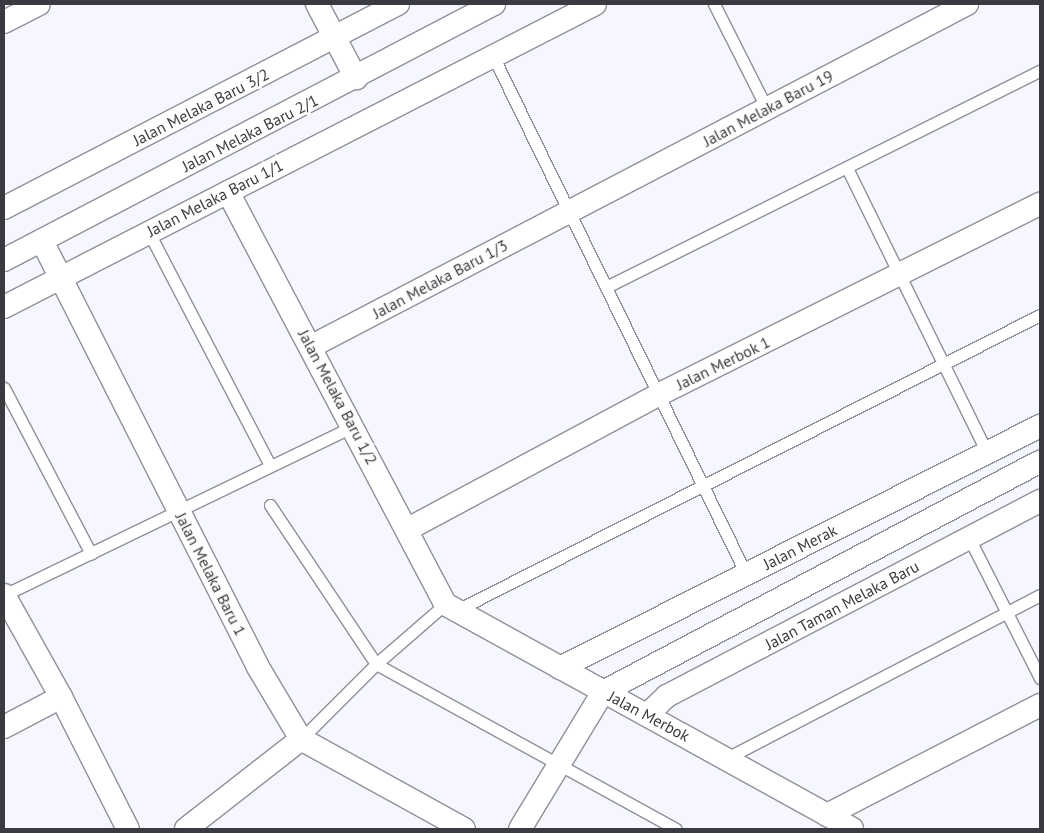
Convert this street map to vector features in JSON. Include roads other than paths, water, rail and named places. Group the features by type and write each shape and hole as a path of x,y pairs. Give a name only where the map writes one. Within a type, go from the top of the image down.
{"street":[{"path":"4,22 39,4"},
{"path":"317,4 356,78"},
{"name":"Jalan Melaka Baru 3/2","path":"4,208 398,4"},
{"name":"Jalan Melaka Baru 2/1","path":"4,260 356,78 494,4"},
{"name":"Jalan Melaka Baru 1/1","path":"59,278 494,58 595,4"},
{"name":"Jalan Melaka Baru 19","path":"569,212 967,4"},
{"name":"Jalan Melaka Baru 1/2","path":"228,192 451,607"},
{"name":"Jalan Merbok 1","path":"408,529 658,395 900,276 1040,204"},
{"name":"Jalan Melaka Baru 1/3","path":"312,346 569,212"},
{"name":"Jalan Melaka Baru 1","path":"42,241 59,278 258,668 301,739 464,829"},
{"path":"4,307 59,278"},
{"name":"Jalan Merak","path":"560,668 1040,426"},
{"path":"983,455 993,487 1008,518"},
{"path":"520,829 603,692 1040,462"},
{"name":"Jalan Taman Melaka Baru","path":"647,715 667,696 1040,501"},
{"path":"4,595 9,618 61,697 128,829"},
{"name":"Jalan Merbok","path":"451,607 603,692 727,758 852,829"},
{"path":"4,727 61,697"},
{"path":"827,815 1040,705"},
{"path":"186,829 301,739"}],"lane":[{"path":"714,4 767,109"},
{"path":"494,58 746,574"},
{"path":"606,287 1040,71"},
{"path":"847,168 943,363 983,455"},
{"path":"148,232 270,465"},
{"path":"301,739 376,664 451,607 702,484 1040,314"},
{"path":"4,388 91,554"},
{"path":"4,595 91,554 178,509 354,426"},
{"path":"270,505 376,664 558,766 676,829"},
{"path":"969,538 1040,678"},
{"path":"727,758 1040,596"}]}
